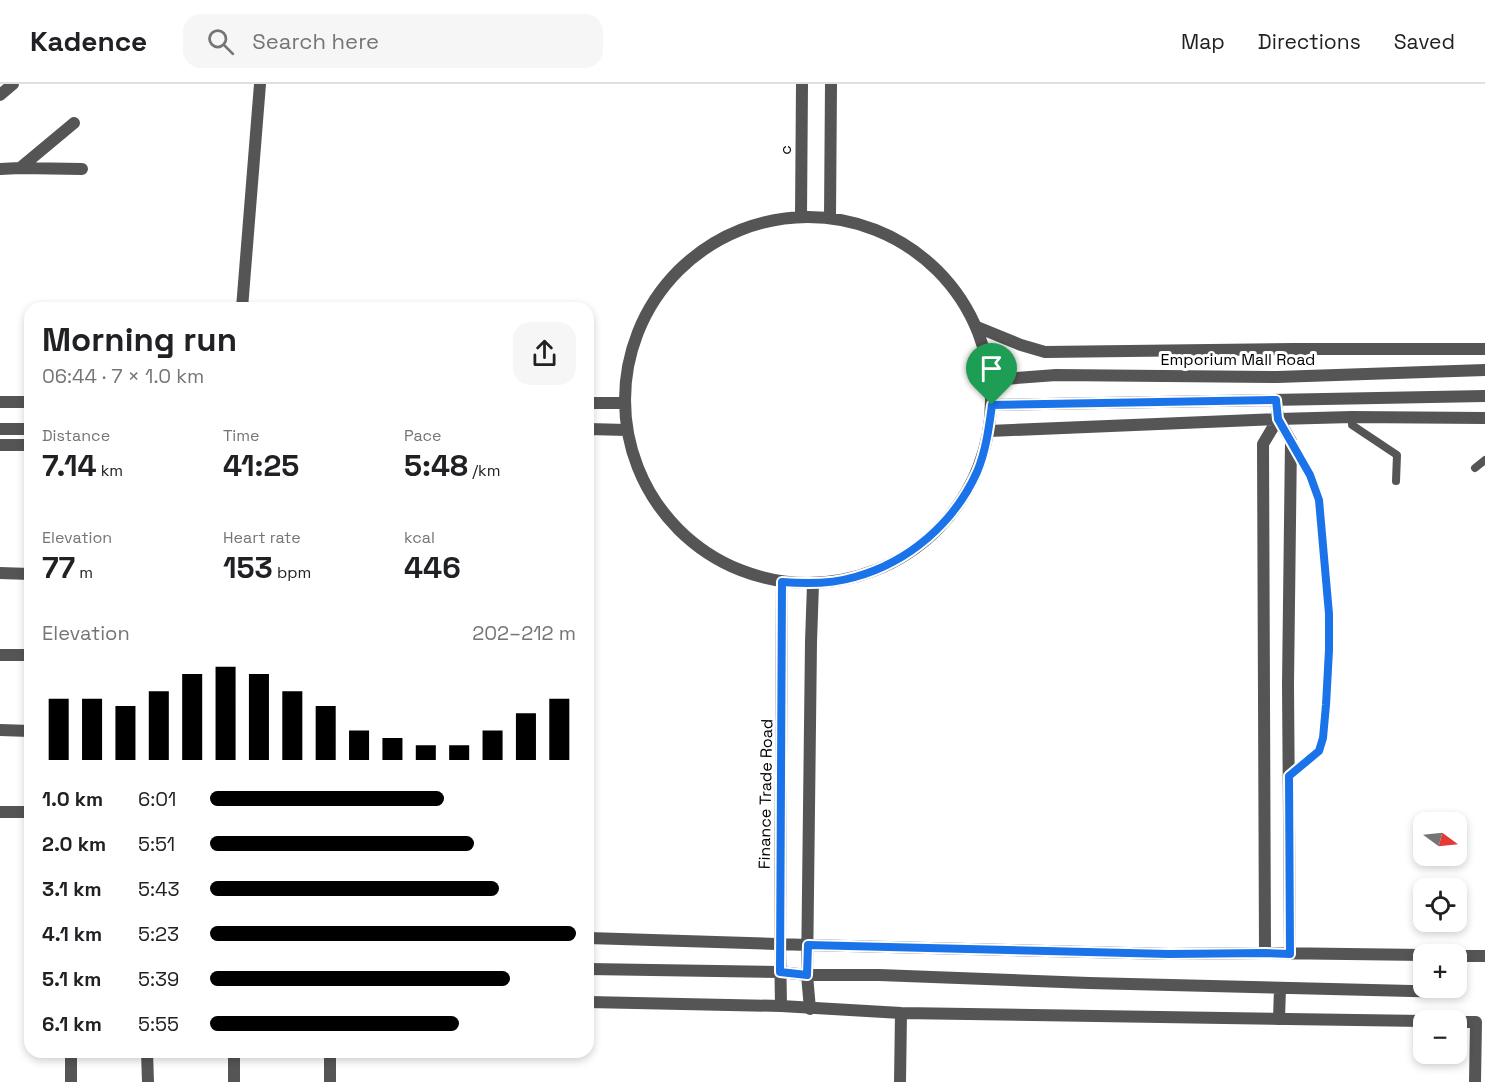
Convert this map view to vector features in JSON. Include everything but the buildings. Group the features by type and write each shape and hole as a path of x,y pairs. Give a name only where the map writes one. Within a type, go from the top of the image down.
{"street":[{"path":"0,95 13,84"},
{"path":"242,302 260,84"},
{"name":"c","path":"801,216 802,84"},
{"path":"830,217 831,84"},
{"path":"20,168 75,123"},
{"path":"0,169 82,169"},
{"path":"801,216 830,217 876,228 918,252 952,285 977,327 991,380 992,405 989,431 977,471 956,508 928,539 894,562 855,578 813,584 782,582 738,570 698,546 664,514 640,474 627,430 625,403 630,356 647,312 675,273 712,243 755,224 801,216"},
{"path":"977,327 1045,352 1485,349"},
{"name":"Emporium Mall Road","path":"991,380 1056,375 1277,377 1485,370"},
{"path":"992,405 1485,396"},
{"path":"1276,400 1278,419 1291,441 1288,684 1290,954"},
{"path":"0,402 24,402"},
{"path":"594,403 625,403"},
{"path":"989,431 1352,417 1485,418"},
{"path":"1265,953 1263,444 1278,419"},
{"path":"0,429 24,429"},
{"path":"594,429 627,430"},
{"path":"0,445 24,445"},
{"path":"0,573 24,574"},
{"name":"Finance Trade Road","path":"781,1006 782,582"},
{"path":"810,1009 807,975 813,584"},
{"path":"0,655 24,655"},
{"path":"0,730 24,730"},
{"path":"0,812 24,812"},
{"path":"594,938 1169,954 1413,955"},
{"path":"1467,956 1485,956"},
{"path":"594,969 780,972 807,975 879,975 1413,991"},
{"path":"1279,1019 1280,988"},
{"path":"594,1002 781,1006 901,1013 1413,1021"},
{"path":"900,1082 901,1013"},
{"path":"1475,1082 1480,1022"},
{"path":"71,1058 71,1082"},
{"path":"147,1058 148,1082"},
{"path":"234,1058 234,1082"},
{"path":"330,1058 330,1082"}],"lane":[{"path":"1352,417 1352,425 1397,455 1396,481"},
{"path":"1289,776 1319,751 1323,738 1329,650 1329,614 1319,500 1310,475 1291,441"},
{"path":"1475,468 1485,460"}],"route":[{"path":"1276,400 1278,419 1310,475 1319,500 1329,614 1323,738 1319,751 1289,776 1290,954 1169,954 808,945 807,975 780,972 782,582 813,584 855,578 894,562 928,539 956,508 977,471 989,431 992,405 1276,400"}]}
